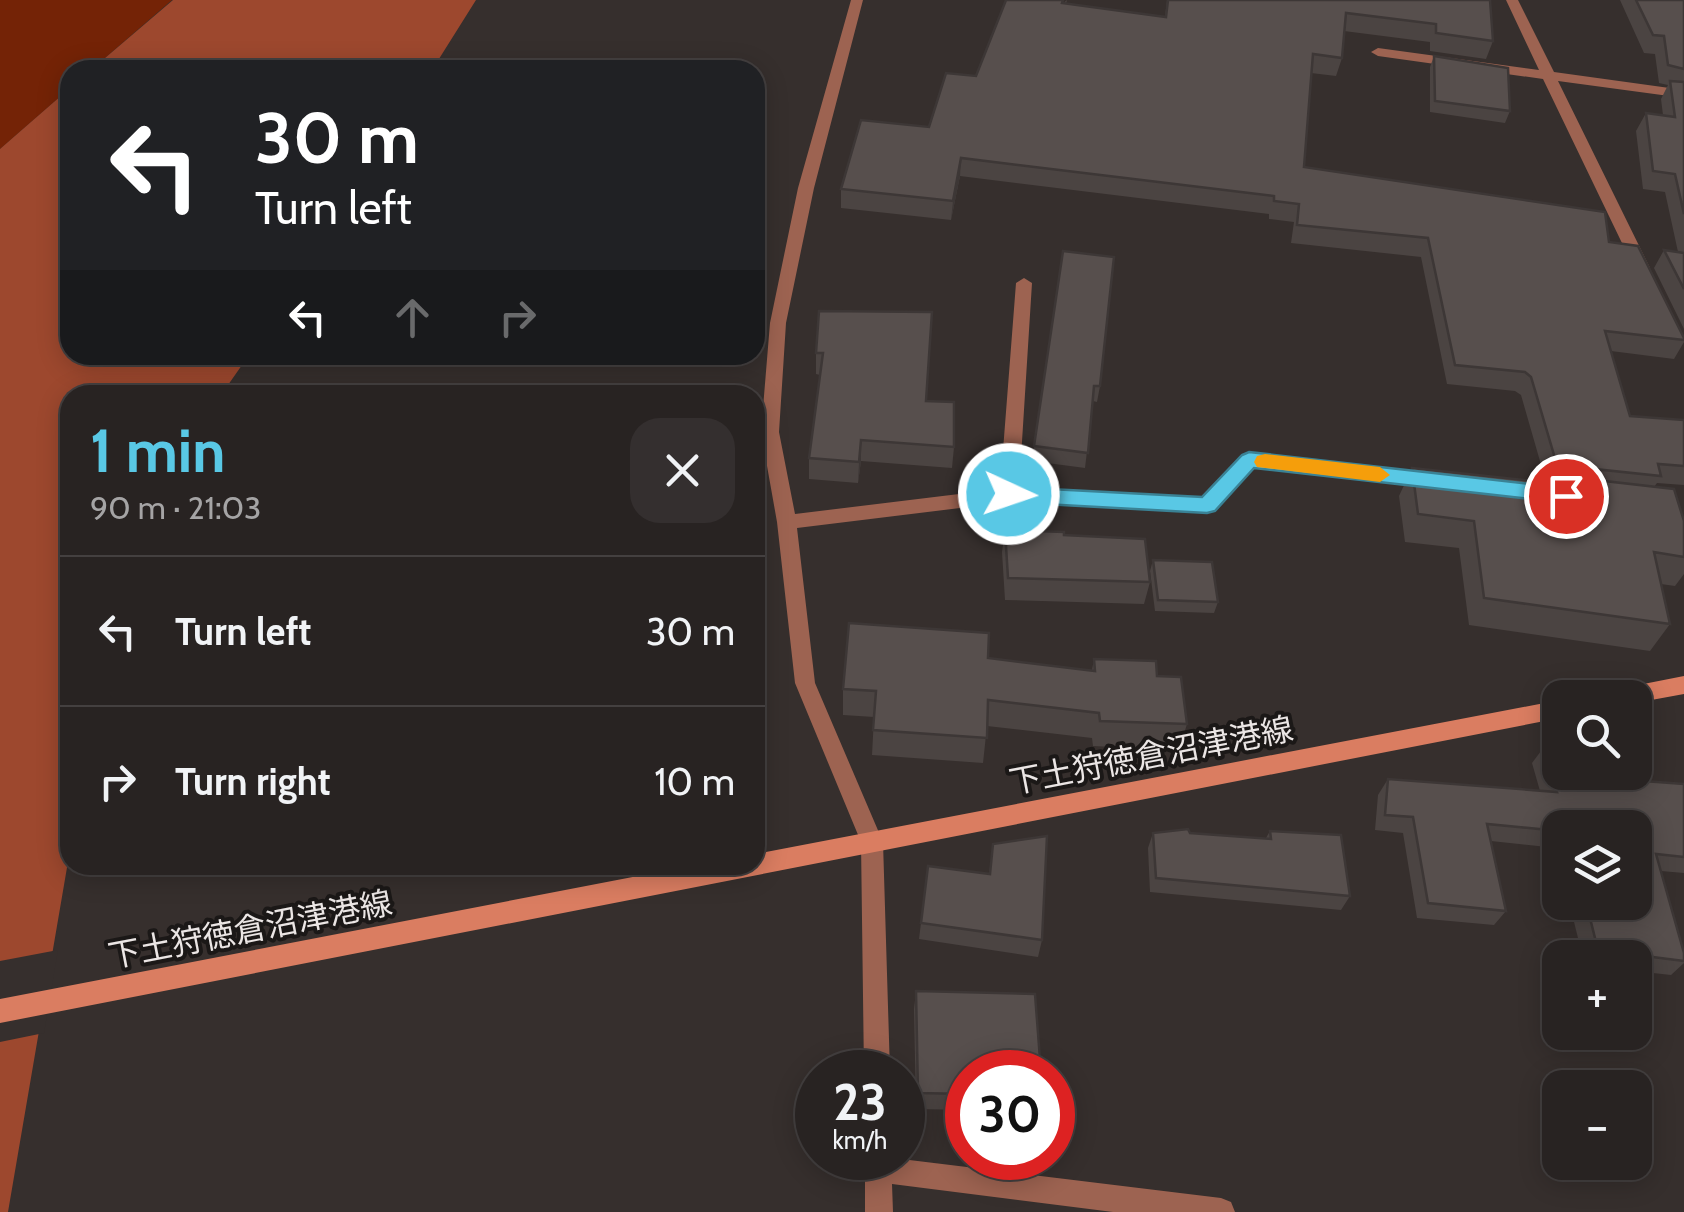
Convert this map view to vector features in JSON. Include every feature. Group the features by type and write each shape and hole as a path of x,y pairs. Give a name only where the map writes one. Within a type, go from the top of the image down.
{"main road":[{"path":"1652,691 1684,685"},
{"name":"下土狩徳倉沼津港線","path":"765,861 1542,712"},
{"name":"下土狩徳倉沼津港線","path":"0,1012 692,875"}],"street":[{"path":"857,0 806,188 778,323 770,432 787,522 805,683 872,842 877,1050"},
{"path":"1512,0 1650,286"},
{"path":"1378,52 1684,94"},
{"path":"1009,494 1024,284"},
{"path":"787,522 1009,494 1207,506 1249,460 1447,482"},
{"path":"925,1171 1220,1212"},
{"path":"879,1180 880,1212"}],"shaded area":[{"path":"0,0 172,0 103,60 60,60 60,97 0,149"},
{"path":"173,0 476,0 438,60 103,60"},
{"path":"60,97 60,365 242,365 228,385 60,385 60,875 66,875 8,1212 0,1212 0,149"}],"pier":[{"path":"58,950 44,1033 0,1042 0,961"}],"building":[{"path":"1006,0 1063,0 1062,3 1166,17 1168,0 1490,0 1493,41 1436,33 1436,24 1346,13 1342,58 1313,54 1304,167 1605,212 1609,242 1638,246 1684,338 1605,331 1630,416 1684,420 1684,466 1658,464 1661,476 1557,465 1531,377 1525,372 1455,365 1428,238 1297,225 1299,204 1274,201 1274,196 961,158 953,201 841,189 861,120 929,127 946,73 976,76"},
{"path":"1636,0 1684,0 1684,69 1668,65 1664,36 1653,35"},
{"path":"1434,56 1508,68 1510,111 1435,101"},
{"path":"1670,81 1684,82 1684,214 1675,174 1653,171 1646,113 1675,117"},
{"path":"1664,250 1684,253 1684,289"},
{"path":"1063,251 1114,257 1100,386 1094,386 1088,453 1034,446"},
{"path":"819,311 932,312 926,401 954,402 954,447 861,440 859,462 809,458 823,353 816,353"},
{"path":"1412,468 1571,485 1569,477 1674,489 1684,521 1684,557 1654,552 1670,624 1484,598 1474,521 1418,514"},
{"path":"1005,530 1145,539 1150,582 1008,578"},
{"path":"1153,560 1212,562 1218,602 1158,600"},
{"path":"849,623 989,633 988,658 1095,671 1094,659 1156,661 1157,676 1181,677 1187,724 1100,721 1099,713 988,700 987,738 873,730 876,691 843,689"},
{"path":"1388,779 1557,792 1652,790 1652,782 1684,784 1684,857 1656,854 1684,961 1652,957 1652,940 1596,940 1590,920 1652,920 1652,810 1542,810 1542,829 1487,824 1506,911 1428,903 1413,817 1385,815"},
{"path":"1188,829 1190,833 1271,839 1270,831 1341,835 1350,896 1156,878 1153,833"},
{"path":"1047,836 1042,940 921,923 928,866 990,874 993,844"},
{"path":"916,991 1035,994 1039,1050 945,1050 945,1094 925,1093 925,1050 917,1050"}],"slow traffic":[{"path":"1265,462 1380,475"}],"route":[{"path":"1009,494 1207,506 1249,460 1566,496"}]}
